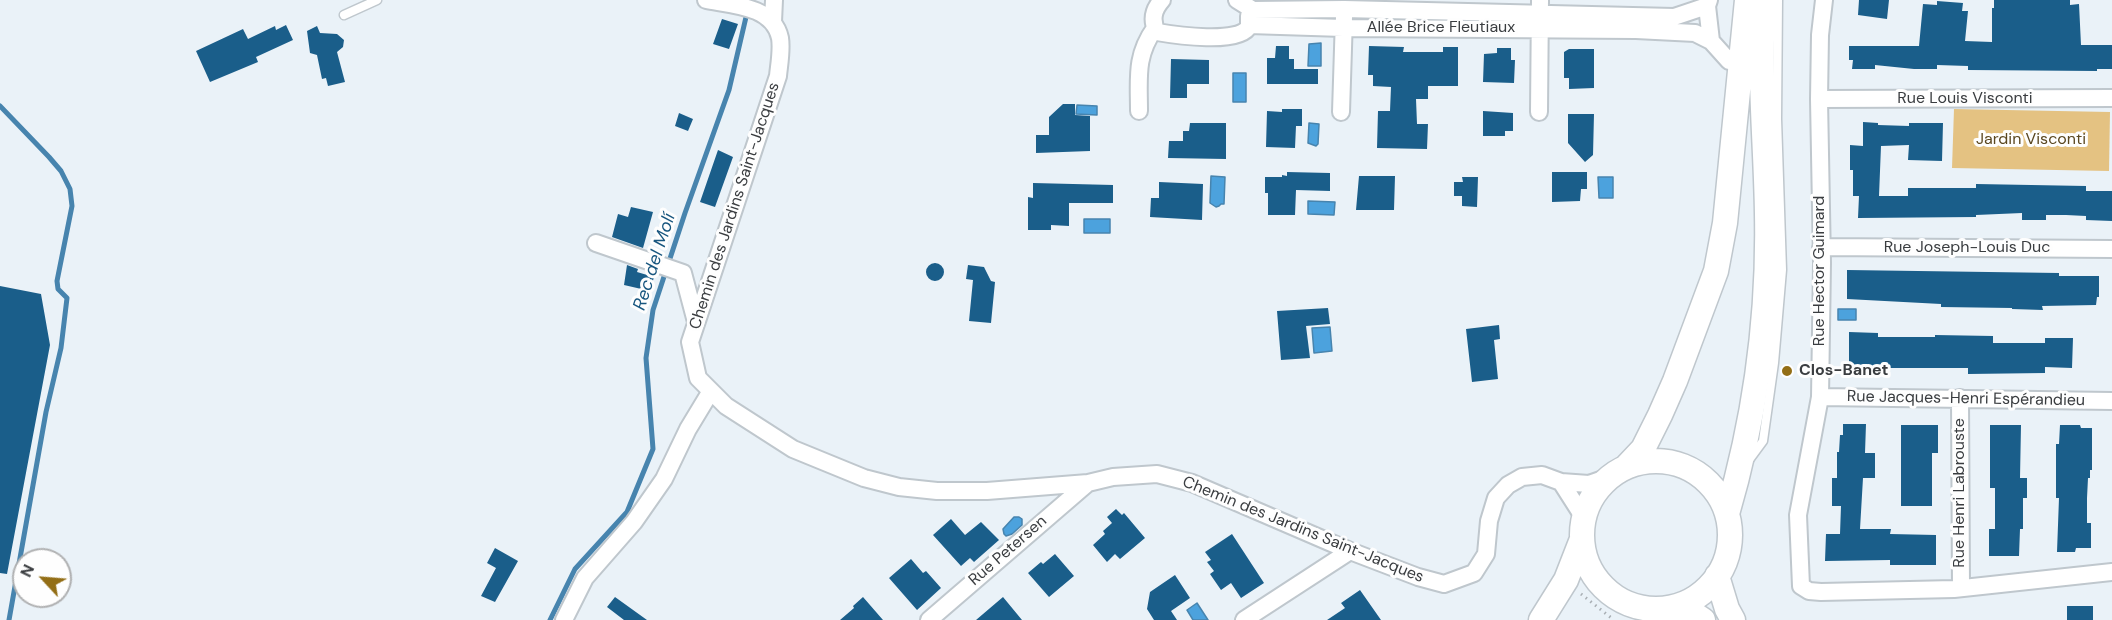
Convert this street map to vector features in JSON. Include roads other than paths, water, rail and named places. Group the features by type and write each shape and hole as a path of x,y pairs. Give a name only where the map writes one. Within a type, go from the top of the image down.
{"main road":[{"path":"1709,289 1707,268 1736,0"},
{"path":"1540,620 1566,580 1589,502 1598,489 1643,449 1675,381 1716,271 1725,223 1748,0"},
{"path":"1727,514 1739,475 1757,376 1765,295 1767,216 1762,19 1764,0"},
{"path":"1617,472 1643,462 1661,461 1679,464 1695,472 1709,483 1720,498 1727,514 1730,530 1729,546 1725,562 1717,576 1704,591 1688,602 1649,613"},
{"path":"1583,528 1585,558 1594,575 1606,590 1622,601 1649,613 1698,616 1703,620"},
{"path":"1717,576 1727,609 1733,620"}],"street":[{"path":"706,0 758,12 773,21"},
{"name":"Chemin des Jardins Saint-Jacques","path":"774,0 773,21 780,40 778,76 690,342 698,378 711,392 726,406 794,449 864,478 898,487 937,491 987,491 1088,483 1113,477 1157,474 1184,481 1350,551 1418,577 1444,584 1474,573 1486,554 1489,521 1496,498 1509,485 1522,477 1542,475 1561,482 1589,484 1617,472"},
{"path":"1139,111 1141,54 1146,40 1155,28 1154,13 1162,0"},
{"name":"Rue Hector Guimard","path":"1824,0 1820,35 1819,99 1820,397 1798,515 1801,586 1809,591 1821,592 1961,588 2112,572"},
{"path":"1708,3 1711,40 1729,61"},
{"name":"Allée Brice Fleutiaux","path":"1245,11 1344,5 1539,14 1674,17 1708,3"},
{"name":"Allée Brice Fleutiaux","path":"1341,112 1344,5"},
{"name":"Allée Brice Fleutiaux","path":"1155,28 1157,32 1171,34 1231,37 1244,32 1245,11"},
{"name":"Allée Brice Fleutiaux","path":"1245,11 1343,28 1539,14 1695,33 1711,40"},
{"name":"Allée Brice Fleutiaux","path":"1539,14 1539,112"},
{"name":"Rue Louis Visconti","path":"1819,99 2112,98"},
{"path":"596,243 683,273 696,323"},
{"name":"Rue Joseph-Louis Duc","path":"1821,247 2112,249"},
{"path":"564,620 585,578 634,522 664,479 688,429 711,392"},
{"name":"Rue Jacques-Henri Espérandieu","path":"1820,397 2112,401"},
{"name":"Rue Henri Labrouste","path":"1960,398 1961,588"},
{"path":"1561,482 1583,528"},
{"name":"Rue Petersen","path":"929,620 1088,483"},
{"path":"1244,620 1350,551"}],"lane":[{"path":"344,15 377,0"},
{"path":"1739,475 1763,441 1774,363 1782,270 1777,119 1778,0"}],"water":[{"path":"1321,43 1321,66 1308,66 1309,44"},
{"path":"1233,73 1246,73 1246,102 1233,102"},
{"path":"1077,105 1097,106 1097,115 1076,114"},
{"path":"1309,123 1319,124 1316,146 1308,143"},
{"path":"1211,176 1225,177 1224,204 1216,207 1210,203"},
{"path":"1598,177 1613,177 1613,198 1599,198"},
{"path":"1308,201 1335,202 1334,215 1308,214"},
{"path":"1084,219 1110,219 1110,233 1084,233"},
{"path":"1838,309 1856,309 1856,320 1838,320"},
{"path":"1330,327 1332,351 1314,353 1312,328"},
{"path":"1014,517 1022,519 1022,525 1006,536 1003,529"},
{"path":"1197,603 1208,620 1193,620 1187,610"}],"waterway":[{"name":"Rec del Molí","path":"550,620 575,569 627,512 653,449 646,358 653,310 729,90 750,0"},
{"path":"0,106 61,171 70,189 72,206 57,281 58,289 67,298 61,348 46,412 9,620"}],"place":[{"name":"Clos-Banet","path":"1787,371"}],"park label":[{"name":"Jardin Visconti","path":"2031,140"}]}
